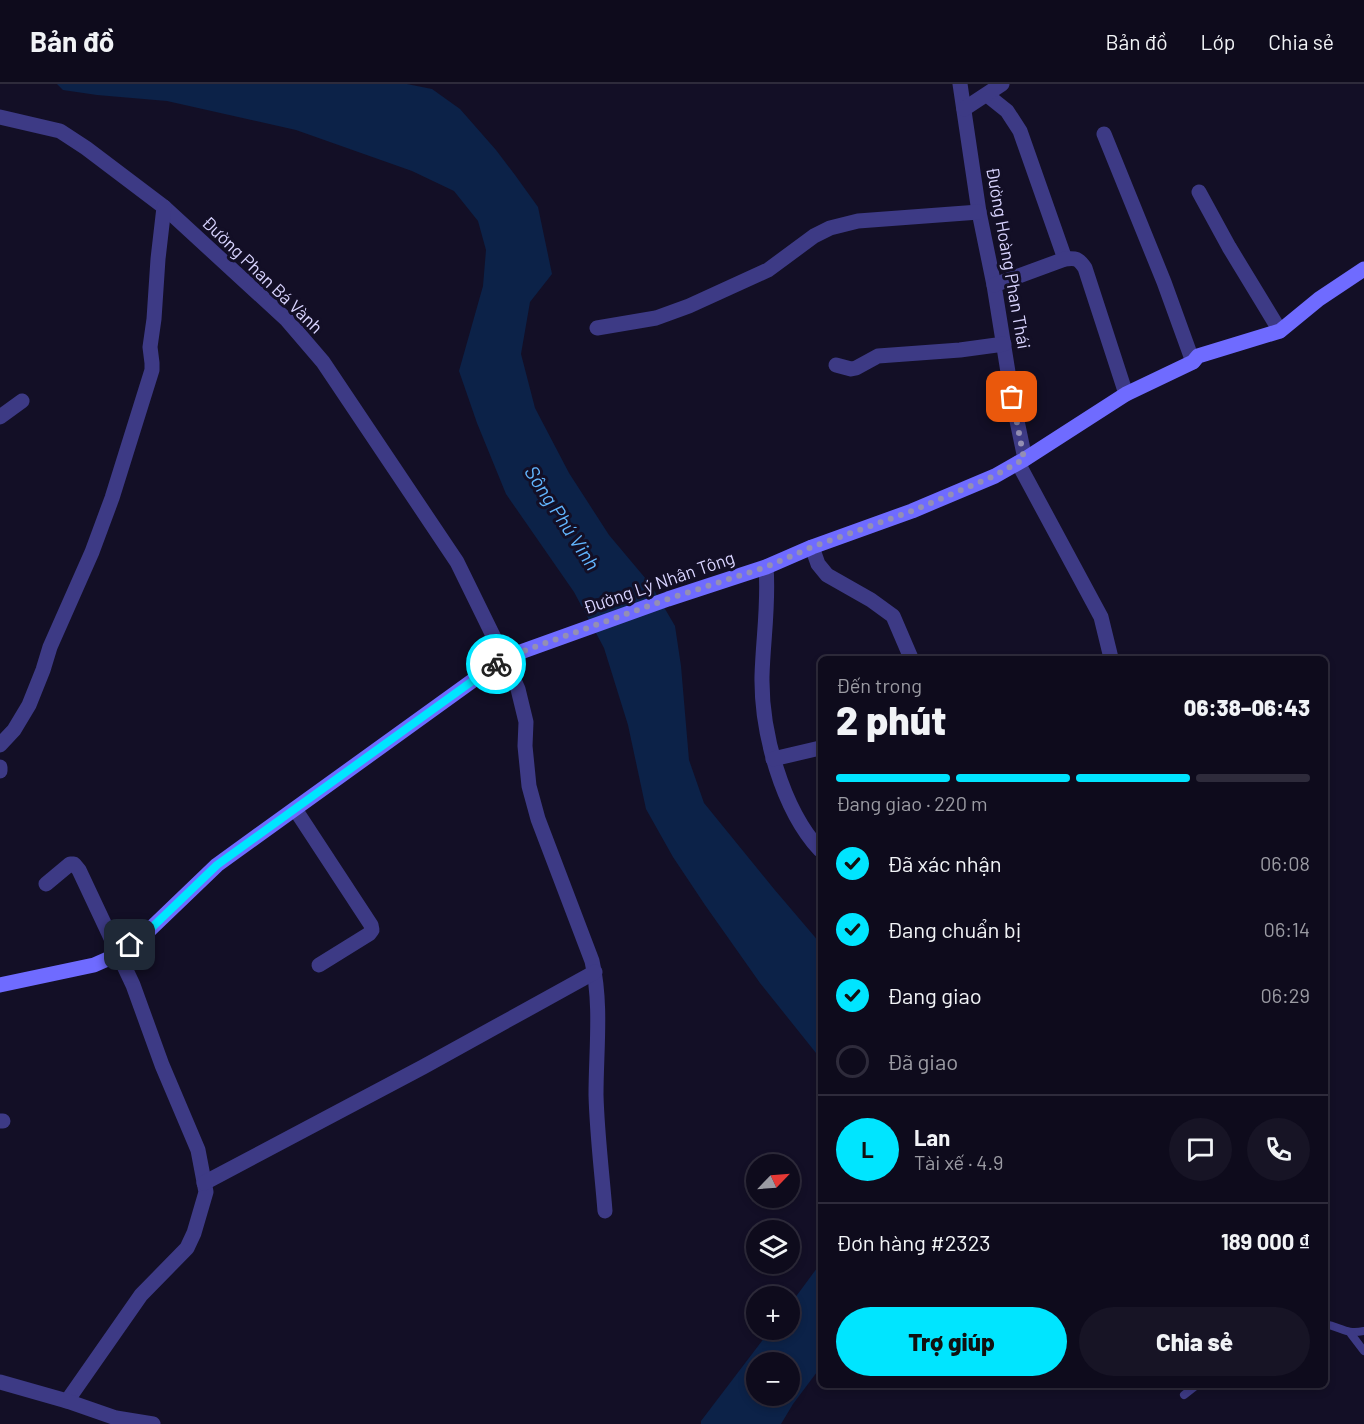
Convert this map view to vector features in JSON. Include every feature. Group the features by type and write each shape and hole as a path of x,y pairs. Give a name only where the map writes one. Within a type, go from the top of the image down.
{"street":[{"name":"Đường Hoàng Phan Thái","path":"960,84 979,212 1004,344 1021,461 1101,617 1111,656"},
{"path":"964,109 1002,84"},
{"path":"987,95 1007,111 1020,131 1065,259"},
{"name":"Đường Phan Bá Vành","path":"0,117 60,131 86,148 164,207 287,320 323,362 457,562 518,689 526,722 525,746 529,786 538,819 595,972 598,1055 596,1095 605,1211"},
{"path":"1104,134 1164,282 1193,362"},
{"path":"1199,192 1229,248 1280,331"},
{"path":"0,745 14,730 29,705 40,680 50,647 92,552 112,498 152,370 150,346 164,207"},
{"path":"597,328 656,318 689,306 768,270 830,228 858,221 979,212"},
{"path":"994,285 1065,259 1075,258 1081,262 1085,268 1126,394"},
{"name":"Đường Lý Nhân Tông","path":"0,985 94,965 119,954 142,937 217,865 504,658 668,599 766,567 812,547 912,511 994,476 1126,394 1193,362 1198,356 1280,331 1319,299 1364,269"},
{"path":"836,365 856,368 874,357 891,354 960,350 1004,344"},
{"path":"0,417 22,401"},
{"path":"812,547 818,564 827,575 871,600 893,616 910,656"},
{"path":"766,567 768,587 762,702 773,759 792,809 818,848"},
{"path":"773,759 818,748"},
{"path":"295,809 371,925 372,930 319,965"},
{"path":"46,884 70,864 74,864 79,870 133,985 162,1065 198,1150 206,1192 194,1233 187,1248 141,1295 67,1401"},
{"path":"204,1183 423,1067 595,972"},
{"path":"0,1382 116,1418 153,1424"}],"lane":[{"path":"1328,1325 1351,1334 1364,1351"},
{"path":"1351,1334 1364,1331"},
{"path":"1184,1395 1193,1388"}],"water":[{"name":"Sông Phú Vinh","path":"57,84 407,84 432,89 460,109 496,150 538,207 552,274 530,302 521,354 535,408 569,473 609,535 651,585 675,626 681,666 689,760 704,803 818,941 818,1056 760,983 705,905 673,857 646,809 628,725 604,648 574,592 506,494 477,423 459,371 483,286 486,250 478,221 454,191 412,171 296,130 167,101 63,90"},
{"path":"818,1267 818,1371 800,1395 800,1352 754,1352 763,1340 800,1340 800,1291"},
{"path":"746,1362 746,1406 792,1406 781,1424 701,1424"}],"way so far":[{"path":"496,664 504,658 668,599 766,567 812,547 912,511 994,476 1024,459 1012,397"}],"route":[{"path":"130,945 142,937 217,865 496,664"}]}
